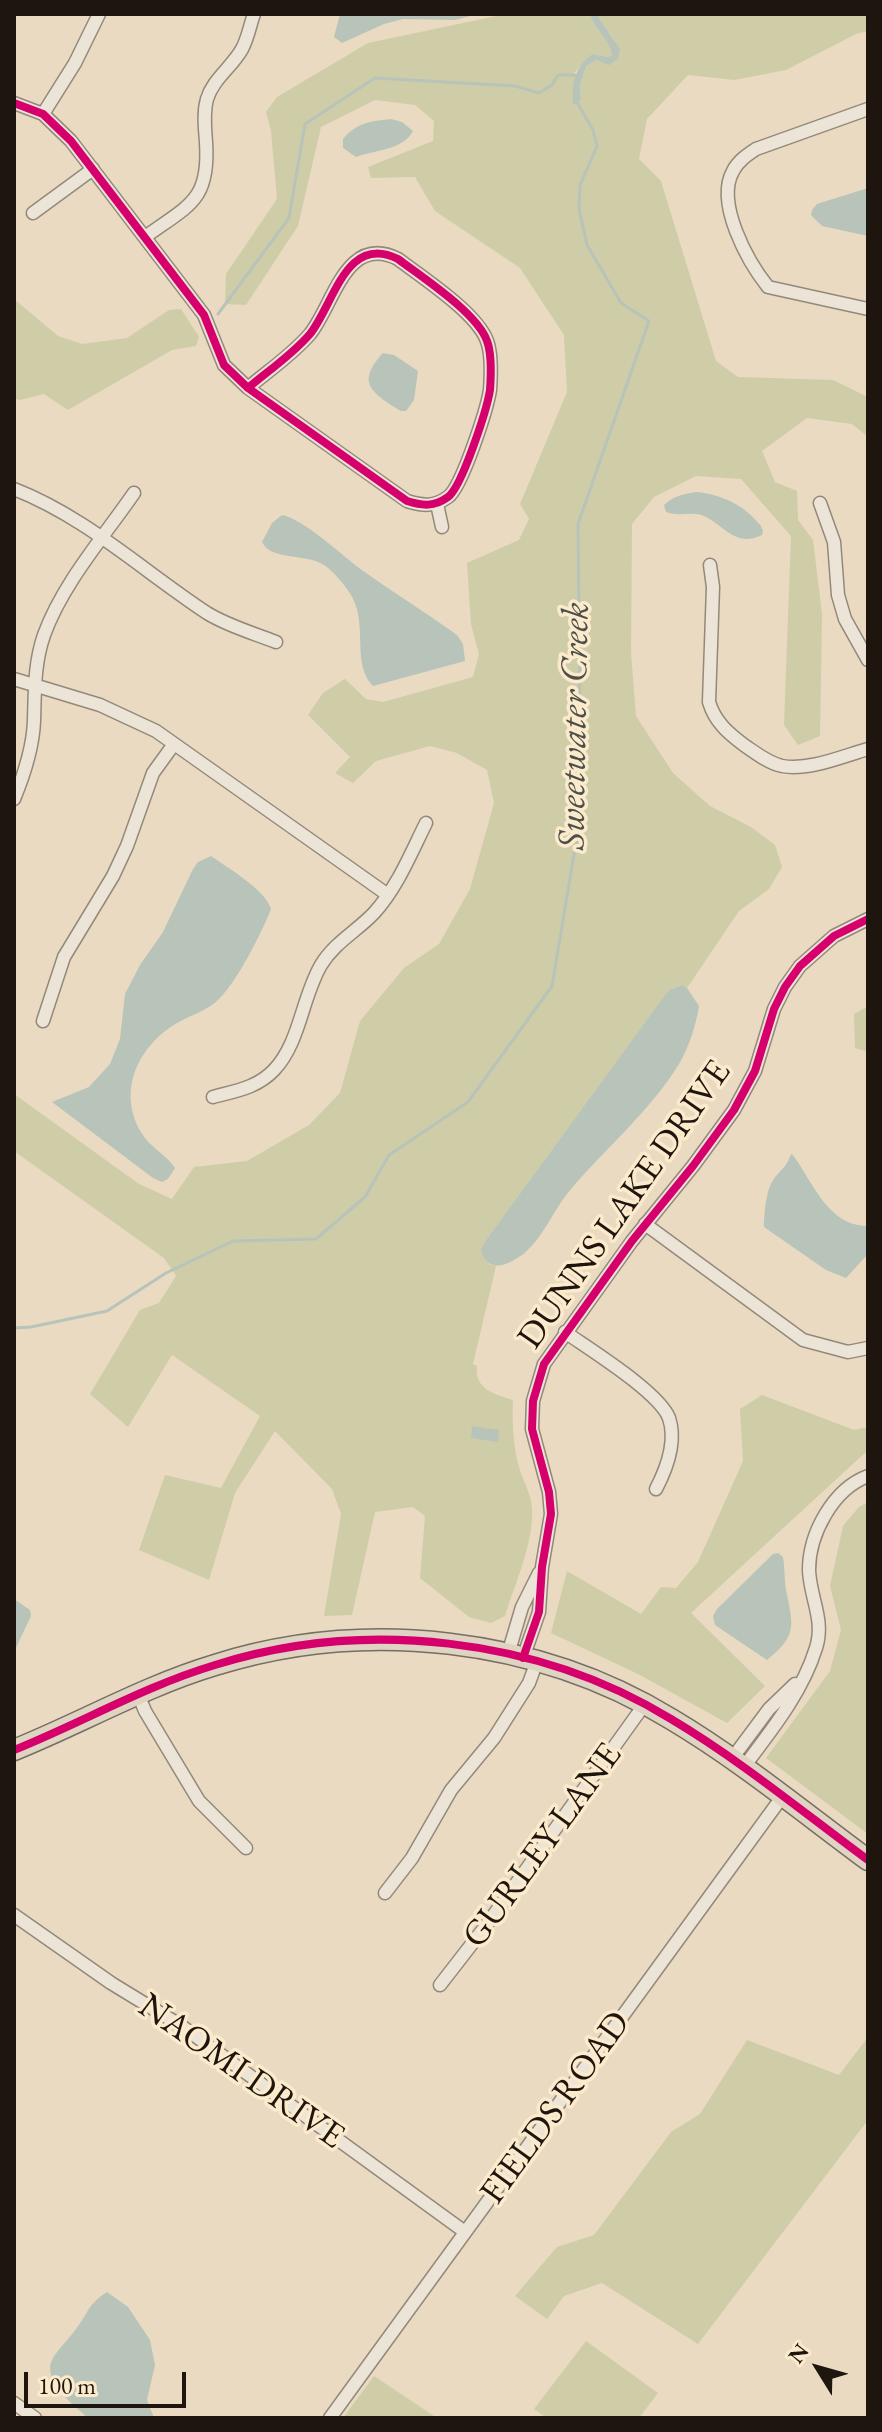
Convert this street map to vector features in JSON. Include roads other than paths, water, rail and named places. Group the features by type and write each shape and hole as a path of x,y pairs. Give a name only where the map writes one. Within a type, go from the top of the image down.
{"main road":[{"path":"14,1750 138,1694 217,1664 269,1651 330,1642 428,1641 523,1658 587,1677 644,1705 670,1718 737,1764 868,1860"}],"street":[{"path":"43,114 75,63 99,14"},
{"path":"145,237 194,202 203,186 208,168 204,113 207,100 213,84 243,47 254,14"},
{"path":"14,103 43,114 71,141 204,315 224,365 248,388 407,501 424,506 437,504 451,496 459,483 486,407 490,388 489,345 474,320 398,259 386,252 369,253 346,270 308,336 248,388"},
{"path":"868,109 756,149 727,167 728,205 747,257 768,287 868,309"},
{"path":"33,213 93,169"},
{"path":"14,489 36,498 103,537 209,614 276,642"},
{"path":"14,799 34,723 33,685 44,636 61,599 134,493"},
{"path":"820,503 834,542 838,595 845,619 868,660"},
{"path":"437,504 442,527"},
{"path":"710,565 713,587 709,702 721,726 767,760 783,766 799,767 868,749"},
{"path":"14,679 100,705 134,719 388,895"},
{"path":"43,1021 64,957 113,876 153,773 174,744"},
{"path":"213,1097 260,1082 285,1056 322,963 332,950 374,913 388,895 426,823"},
{"name":"DUNNS LAKE DRIVE","path":"385,1893 412,1858 451,1790 494,1738 529,1683 523,1658 539,1612 542,1567 551,1514 549,1492 532,1429 533,1401 544,1364 645,1224 693,1166 746,1090 762,1052 774,1009 800,966 834,936 868,919"},
{"path":"645,1224 803,1340 848,1352 868,1348"},
{"path":"565,1332 647,1392 665,1411 672,1436 668,1468 656,1489"},
{"path":"737,1764 782,1716 806,1673 819,1635 819,1616 809,1572 818,1529 844,1492 868,1476"},
{"path":"138,1694 199,1801 246,1848"},
{"name":"GURLEY LANE","path":"440,1985 644,1705"},
{"name":"FIELDS ROAD","path":"330,2418 782,1797"},
{"name":"NAOMI DRIVE","path":"14,1915 111,1983 183,2027 465,2232"},
{"path":"14,2403 35,2418"}],"waterway":[{"path":"218,314 289,218 305,124 375,78 515,86 539,93 552,85 558,75 575,75"},
{"name":"Sweetwater Creek","path":"14,1328 107,1311 166,1273 233,1241 316,1239 365,1197 389,1155 468,1102 552,986 581,812 578,524 649,321 621,303 587,245 579,209 580,185 597,146 593,130 575,99"}]}
